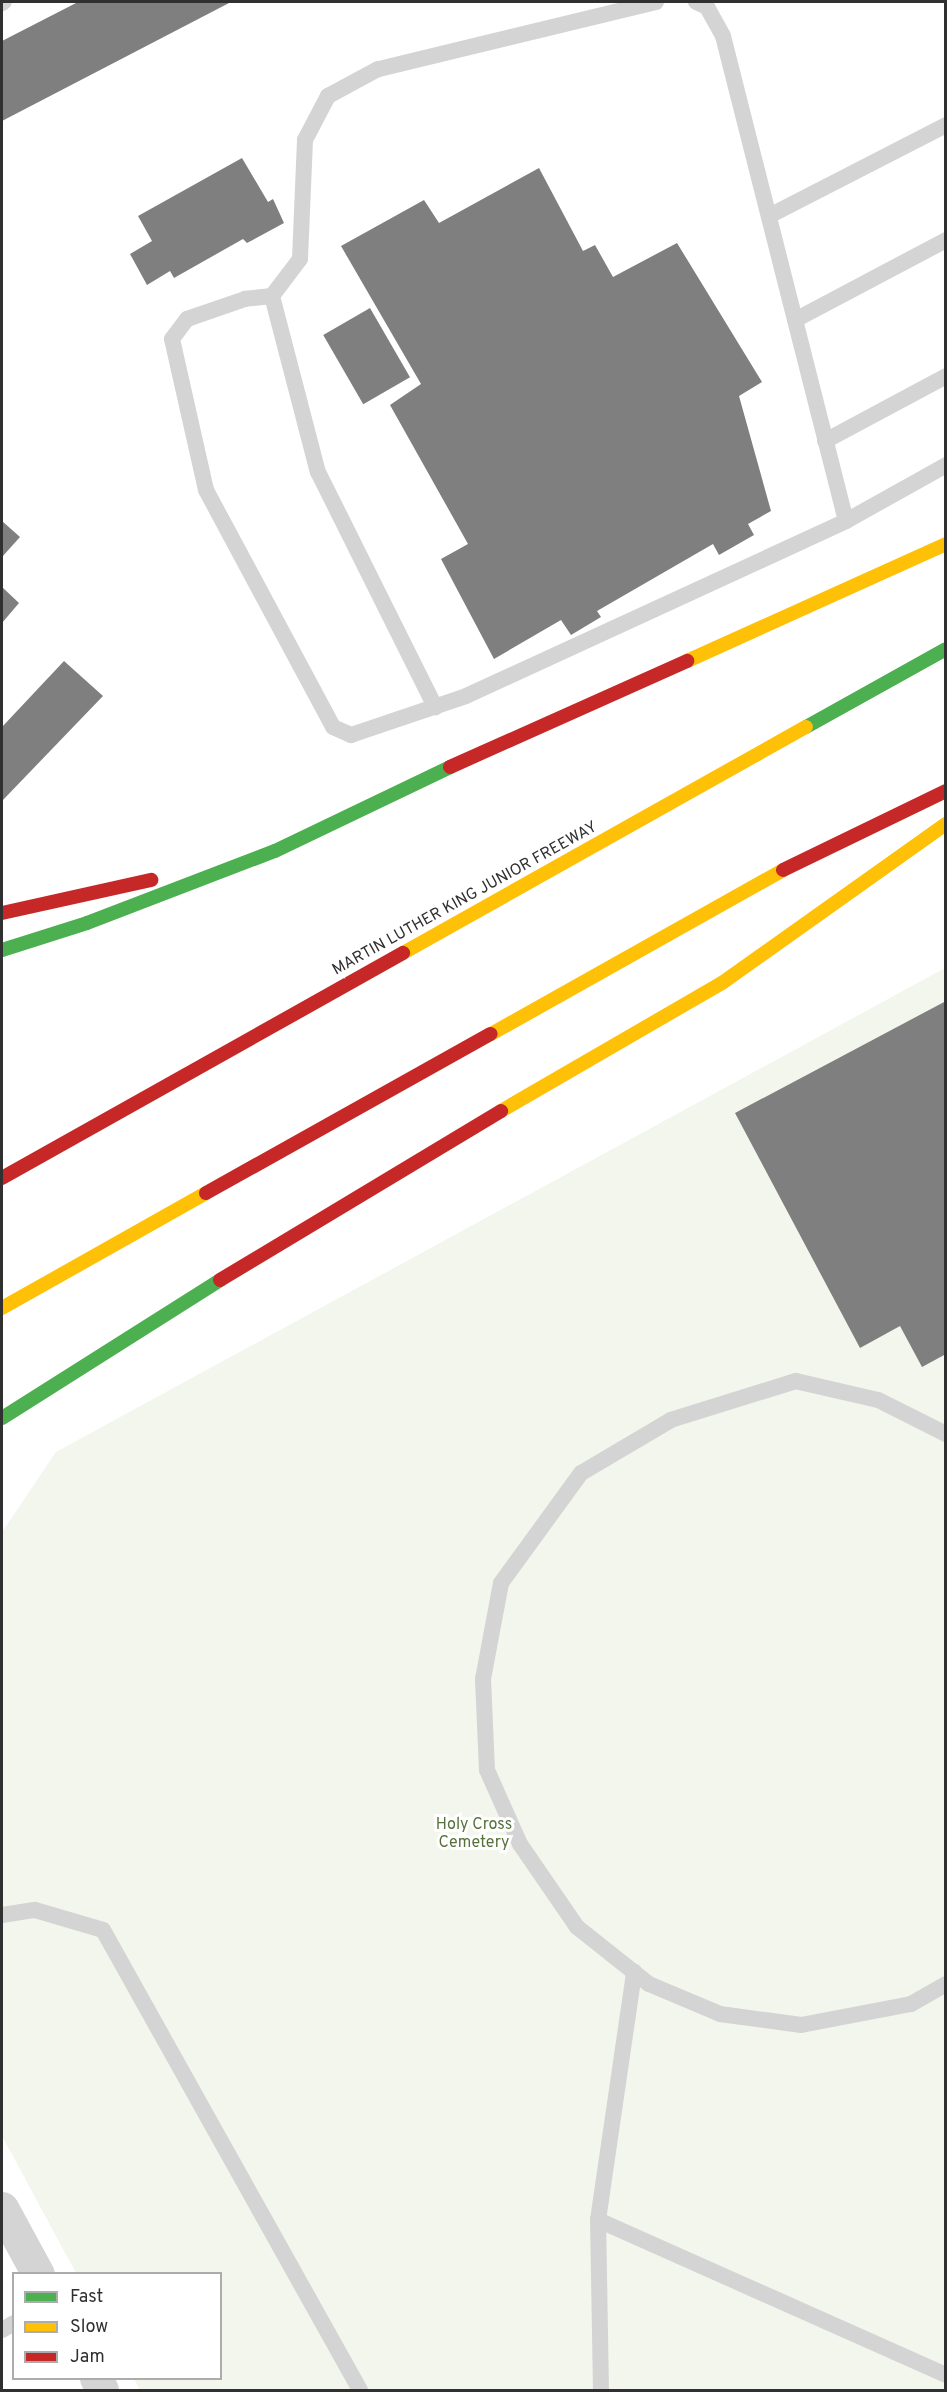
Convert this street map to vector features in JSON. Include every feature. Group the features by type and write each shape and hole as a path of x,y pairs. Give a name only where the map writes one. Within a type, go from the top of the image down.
{"highway":[{"path":"2,950 87,923 275,851 402,789 945,544"},
{"name":"MARTIN LUTHER KING JUNIOR FREEWAY","path":"2,1178 945,649"},
{"path":"2,1308 801,860 945,791"},
{"path":"2,1418 319,1217 722,983 945,824"},
{"path":"2,912 275,851"},
{"path":"38,1413 205,1289"}],"street":[{"path":"2,2208 37,2272"}],"lane":[{"path":"656,2 378,69 328,96 305,140 300,259 272,296 245,299 187,319 172,339 206,490 333,727 351,735 466,696 846,521 945,465"},
{"path":"696,2 707,7 723,36 846,521"},
{"path":"769,216 945,125"},
{"path":"795,320 945,240"},
{"path":"272,296 318,472 435,706"},
{"path":"825,441 945,376"},
{"path":"945,1434 878,1400 796,1381 671,1420 581,1473 501,1583 483,1679 487,1770 520,1844 577,1927 649,1984 720,2014 801,2025 911,2004 945,1984"},
{"path":"2,1916 35,1910 103,1930 360,2391"},
{"path":"601,2391 598,2220 634,1972"},
{"path":"598,2220 945,2375"}],"green space":[{"name":"Holy Cross Cemetery","path":"945,968 945,2390 140,2390 135,2380 222,2380 222,2272 75,2272 2,2136 2,1532 56,1452"}],"building":[{"path":"78,2 231,2 2,121 2,41"},
{"path":"242,158 268,202 273,199 284,223 247,243 243,239 174,278 170,271 147,285 130,254 152,241 138,216"},
{"path":"539,168 583,251 595,245 613,277 677,243 762,382 739,396 771,511 748,524 754,535 719,555 713,544 597,611 601,617 571,635 561,620 494,659 441,559 468,544 390,405 421,384 341,246 424,200 439,223"},
{"path":"370,308 410,377 363,404 323,335"},
{"path":"2,521 20,537 2,557"},
{"path":"2,587 19,603 2,623"},
{"path":"64,661 103,696 2,801 2,727"},
{"path":"946,1001 946,1354 922,1367 900,1326 860,1348 735,1113"}],"traffic: fast":[{"path":"806,727 946,649"},
{"path":"2,950 87,923 275,851 450,767"},
{"path":"2,1418 220,1280"}],"traffic: slow":[{"path":"687,661 946,544"},
{"path":"403,953 806,727"},
{"path":"501,1111 722,983 946,824"},
{"path":"491,1034 783,870"},
{"path":"2,1308 206,1193"}],"traffic: jam":[{"path":"450,767 687,661"},
{"path":"783,870 946,791"},
{"path":"2,913 151,880"},
{"path":"2,1178 403,953"},
{"path":"206,1193 491,1034"},
{"path":"220,1280 501,1111"}]}
